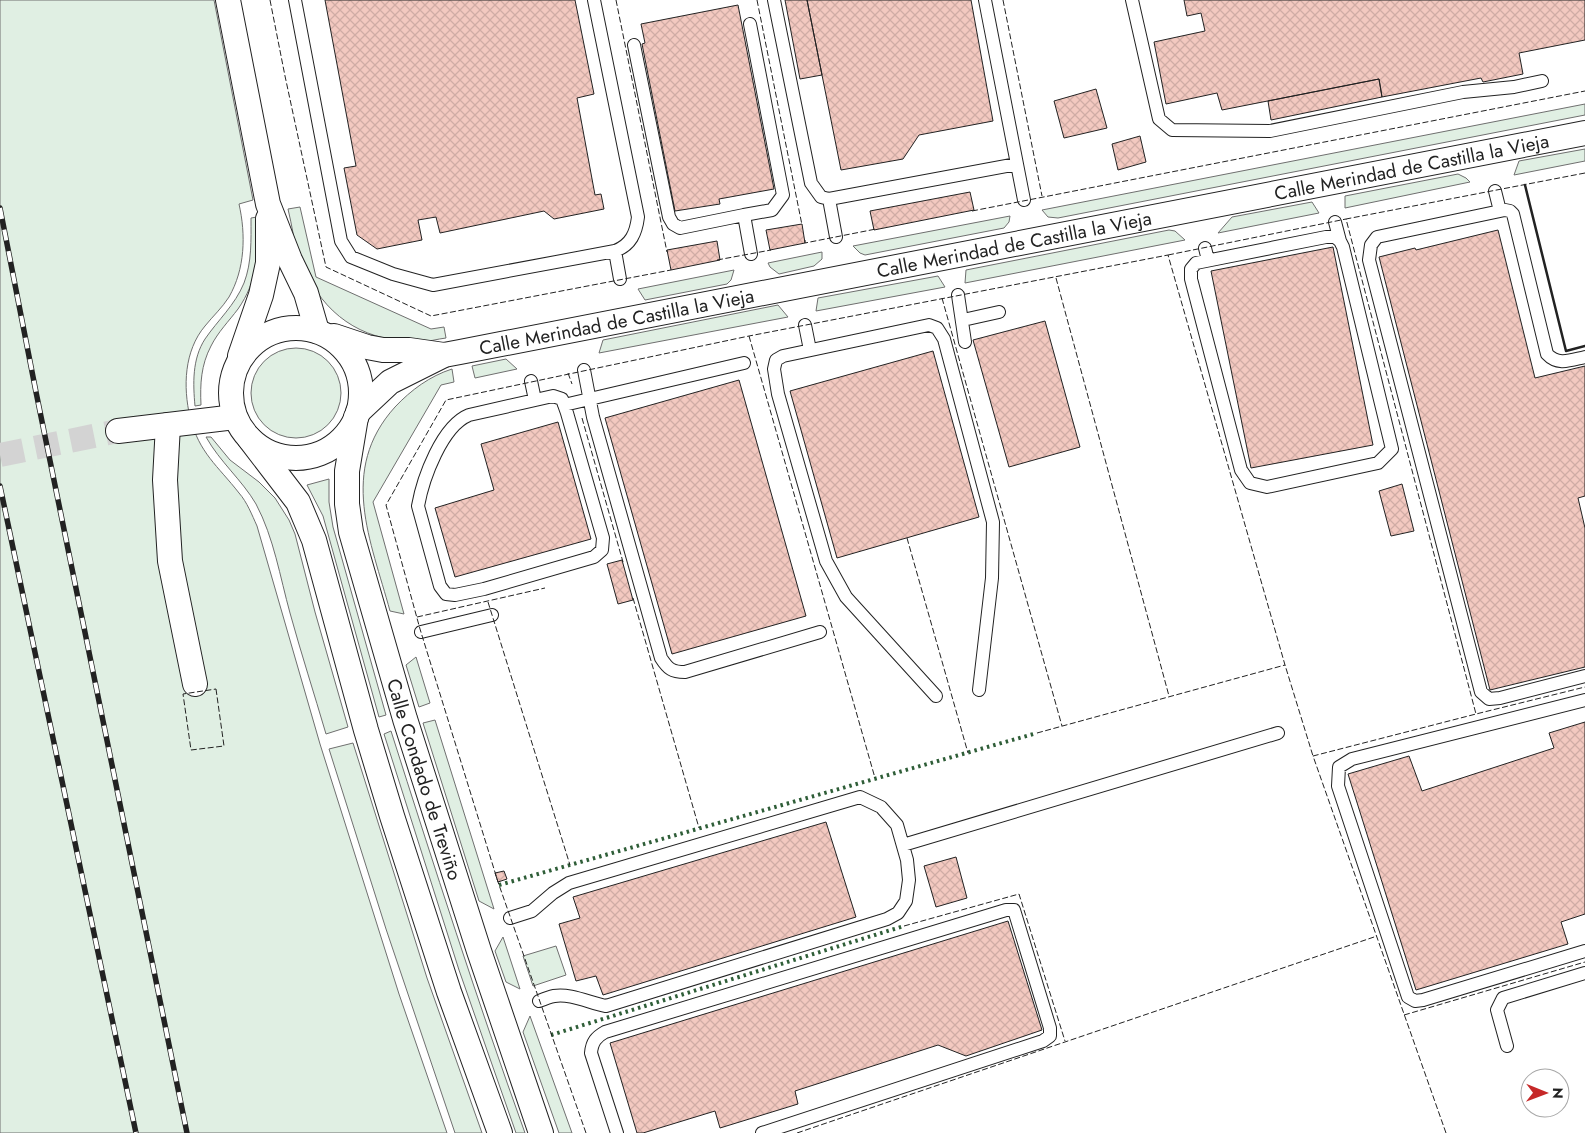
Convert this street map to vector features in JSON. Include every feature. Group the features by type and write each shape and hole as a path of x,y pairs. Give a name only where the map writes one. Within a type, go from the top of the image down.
{"street":[{"path":"228,0 268,204 290,260 306,293 320,332"},
{"name":"Calle Merindad de Castilla la Vieja","path":"357,415 390,382 444,355 1032,239 1585,133"},
{"path":"268,204 268,263 260,295 231,382 231,400 235,417 298,502 314,540 366,730 389,806 449,992 500,1133"},
{"path":"237,365 247,349 262,337 279,329 298,327 320,332 339,343 351,357 359,375 361,394 357,415 345,436 329,449 308,457 287,457 267,451 249,438"},
{"name":"Calle Merindad de Castilla la Vieja","path":"320,332 366,348 409,350 444,355"},
{"name":"Calle Condado de Treviño","path":"357,415 347,471 347,504 351,532 408,729 479,951 541,1133"},
{"path":"118,431 235,417"},
{"path":"168,425 165,480 170,561 194,684"}],"lane":[{"path":"295,0 341,241 351,257 393,274 433,284 616,251 630,242 636,231 638,217 594,0"},
{"path":"774,0 811,183 821,197 829,199 1017,164"},
{"path":"986,0 1024,200"},
{"path":"1132,0 1159,120 1172,130 1270,131 1463,92 1514,87 1542,81"},
{"path":"634,45 669,217 673,224 680,228 772,210 783,195 750,24"},
{"path":"1495,191 1500,211"},
{"path":"829,199 836,237"},
{"path":"1585,357 1561,362 1553,360 1548,354 1513,214 1510,211 1500,211 1377,237 1371,245 1369,260 1481,692 1489,699 1500,698 1585,676"},
{"path":"744,215 751,254"},
{"path":"1336,222 1392,449 1378,463 1267,487 1250,484 1241,470 1191,279 1191,269 1207,254 1326,237 1335,237 1340,240"},
{"path":"616,251 620,279"},
{"path":"958,295 965,342"},
{"path":"963,320 999,312"},
{"path":"805,325 810,350"},
{"path":"936,696 846,597 826,561 778,394 774,369 776,360 783,356 929,325 937,328 944,339 993,522 992,578 979,690"},
{"path":"564,405 744,363"},
{"path":"584,370 593,418 661,658 669,669 676,672 685,672 820,632"},
{"path":"531,381 535,400"},
{"path":"553,396 562,399 603,538 602,550 594,557 493,586 455,596 446,594 440,586 418,506 420,495 436,454 451,428 461,418 535,400 553,396"},
{"path":"421,632 492,615"},
{"path":"1585,700 1352,759 1339,768 1338,786 1408,997 1415,1001 1424,1000 1585,951"},
{"path":"903,845 1278,733"},
{"path":"510,918 532,911 553,892 569,883 860,798 881,807 897,824 907,860 909,880 906,901 898,913 887,920 606,1006 591,1004 568,996 555,996 539,1001"},
{"path":"616,1133 591,1053 592,1045 597,1036 1006,910 1014,910 1019,920 1050,1028 1050,1036 1043,1041 762,1133"},
{"path":"1507,1046 1497,1010 1503,998 1585,973"}],"green space":[{"path":"0,0 214,0 253,200 239,204 243,228 243,252 234,286 229,297 198,336 189,358 186,394 190,417 198,440 204,450 242,497 257,526 320,744 399,994 447,1133 0,1133"},
{"path":"1585,104 1585,115 1058,218 1048,217 1042,210"},
{"path":"1585,149 1585,161 1514,175 1519,161"},
{"path":"1458,174 1470,182 1345,208 1345,196"},
{"path":"1312,202 1319,213 1218,233 1232,217"},
{"path":"300,207 316,277 431,329 444,327 446,338 419,342 384,338 353,326 339,316 316,291 299,258 288,209"},
{"path":"1010,216 1009,222 1004,228 865,255 853,246"},
{"path":"257,217 259,241 254,276 250,288 238,309 211,346 205,360 202,375 201,405 195,406 194,380 198,355 205,339 231,305 244,283 250,259 251,218"},
{"path":"1169,230 1175,231 1185,240 965,283 966,270"},
{"path":"822,252 822,259 814,266 779,274 768,263"},
{"path":"734,270 731,280 727,284 645,300 638,289"},
{"path":"938,276 945,287 816,311 818,298"},
{"path":"778,305 788,317 599,353 603,340"},
{"path":"296,348 313,351 328,361 338,376 341,393 338,410 328,425 313,435 296,438 279,435 264,425 254,410 251,393 254,376 264,361 279,351"},
{"path":"506,359 517,369 475,378 472,366"},
{"path":"452,369 454,382 441,385 373,502 404,614 390,611 368,532 364,506 363,481 368,456 378,431 395,407 421,384"},
{"path":"206,437 211,437 230,460 259,482 275,498 289,520 295,534 348,727 326,734 294,628 268,530 250,495"},
{"path":"329,479 329,502 333,527 386,715 379,717 323,516 307,485"},
{"path":"416,657 430,703 419,707 406,665"},
{"path":"435,720 494,909 479,901 423,723"},
{"path":"391,731 473,983 525,1133 516,1133 459,970 384,734"},
{"path":"353,743 427,978 482,1133 455,1133 386,929 329,749"},
{"path":"503,937 520,989 506,982 495,951"},
{"path":"556,946 566,975 533,986 523,956"},
{"path":"530,1016 572,1133 559,1133 523,1032"}],"building":[{"path":"325,0 575,0 594,94 577,98 595,195 601,194 604,209 554,219 544,211 440,233 436,217 418,220 422,240 377,249 357,235 344,168 356,166"},
{"path":"785,0 807,0 822,75 800,79"},
{"path":"807,0 971,0 993,121 919,135 903,159 841,170"},
{"path":"1184,0 1585,0 1585,40 1519,53 1523,74 1483,82 1481,78 1382,97 1379,79 1222,110 1217,93 1166,104 1154,42 1205,31 1201,13 1187,16"},
{"path":"738,5 774,189 719,199 720,204 675,211 642,44 645,43 641,24"},
{"path":"1379,79 1382,97 1271,120 1268,101"},
{"path":"1096,89 1107,128 1064,138 1054,101"},
{"path":"1140,136 1146,162 1118,170 1112,144"},
{"path":"970,192 974,210 874,230 870,211"},
{"path":"802,224 805,243 770,250 766,230"},
{"path":"1498,230 1535,378 1585,366 1585,496 1578,498 1585,528 1585,667 1490,690 1379,257"},
{"path":"717,241 720,260 671,270 667,250"},
{"path":"1333,247 1373,445 1251,468 1211,271"},
{"path":"1045,321 1080,447 1009,467 973,340"},
{"path":"933,351 979,517 837,558 790,391"},
{"path":"739,380 806,616 672,654 605,418"},
{"path":"558,422 591,539 455,577 435,508 494,490 481,444"},
{"path":"1402,484 1414,531 1391,536 1379,491"},
{"path":"622,560 633,600 618,604 607,564"},
{"path":"1585,722 1585,914 1561,922 1568,944 1416,990 1348,774 1409,756 1422,791 1554,748 1549,733"},
{"path":"826,822 856,917 603,995 596,976 576,981 559,924 580,918 573,897"},
{"path":"956,857 967,898 936,907 924,866"},
{"path":"504,871 507,879 498,882 495,873"},
{"path":"1008,921 1042,1030 966,1056 938,1045 795,1091 798,1104 720,1128 715,1111 643,1133 637,1133 610,1043"}],"tunnel":[{"path":"0,455 118,431"}],"railway":[{"path":"0,208 187,1133"},
{"path":"0,486 136,1133"}],"hedge":[{"path":"499,885 1037,733"},
{"path":"551,1035 904,926"}],"fence":[{"path":"270,0 326,267 431,316 671,270"},
{"path":"616,0 667,252"},
{"path":"757,0 802,225"},
{"path":"1003,0 1042,196"},
{"path":"972,211 1585,91"},
{"path":"1585,173 1346,219 1476,714 1585,687"},
{"path":"1168,255 1346,219"},
{"path":"805,240 805,243 876,229"},
{"path":"717,260 771,250"},
{"path":"586,1133 498,882 420,629 386,505 446,400 749,336 1168,255 1285,665 1313,756"},
{"path":"1056,278 1169,696"},
{"path":"942,298 1062,726"},
{"path":"749,336 875,778"},
{"path":"568,373 572,384"},
{"path":"582,418 623,562"},
{"path":"907,538 968,753"},
{"path":"417,617 545,588"},
{"path":"633,598 699,828"},
{"path":"488,602 570,865"},
{"path":"1037,733 1285,665"},
{"path":"216,689 224,746 191,750 183,694 216,689"},
{"path":"1446,1133 1313,756 1476,714"},
{"path":"904,926 1019,894 1065,1041"},
{"path":"797,1133 1377,936"},
{"path":"1404,1015 1585,962"}],"wall":[{"path":"1525,185 1566,351 1585,346"}]}
